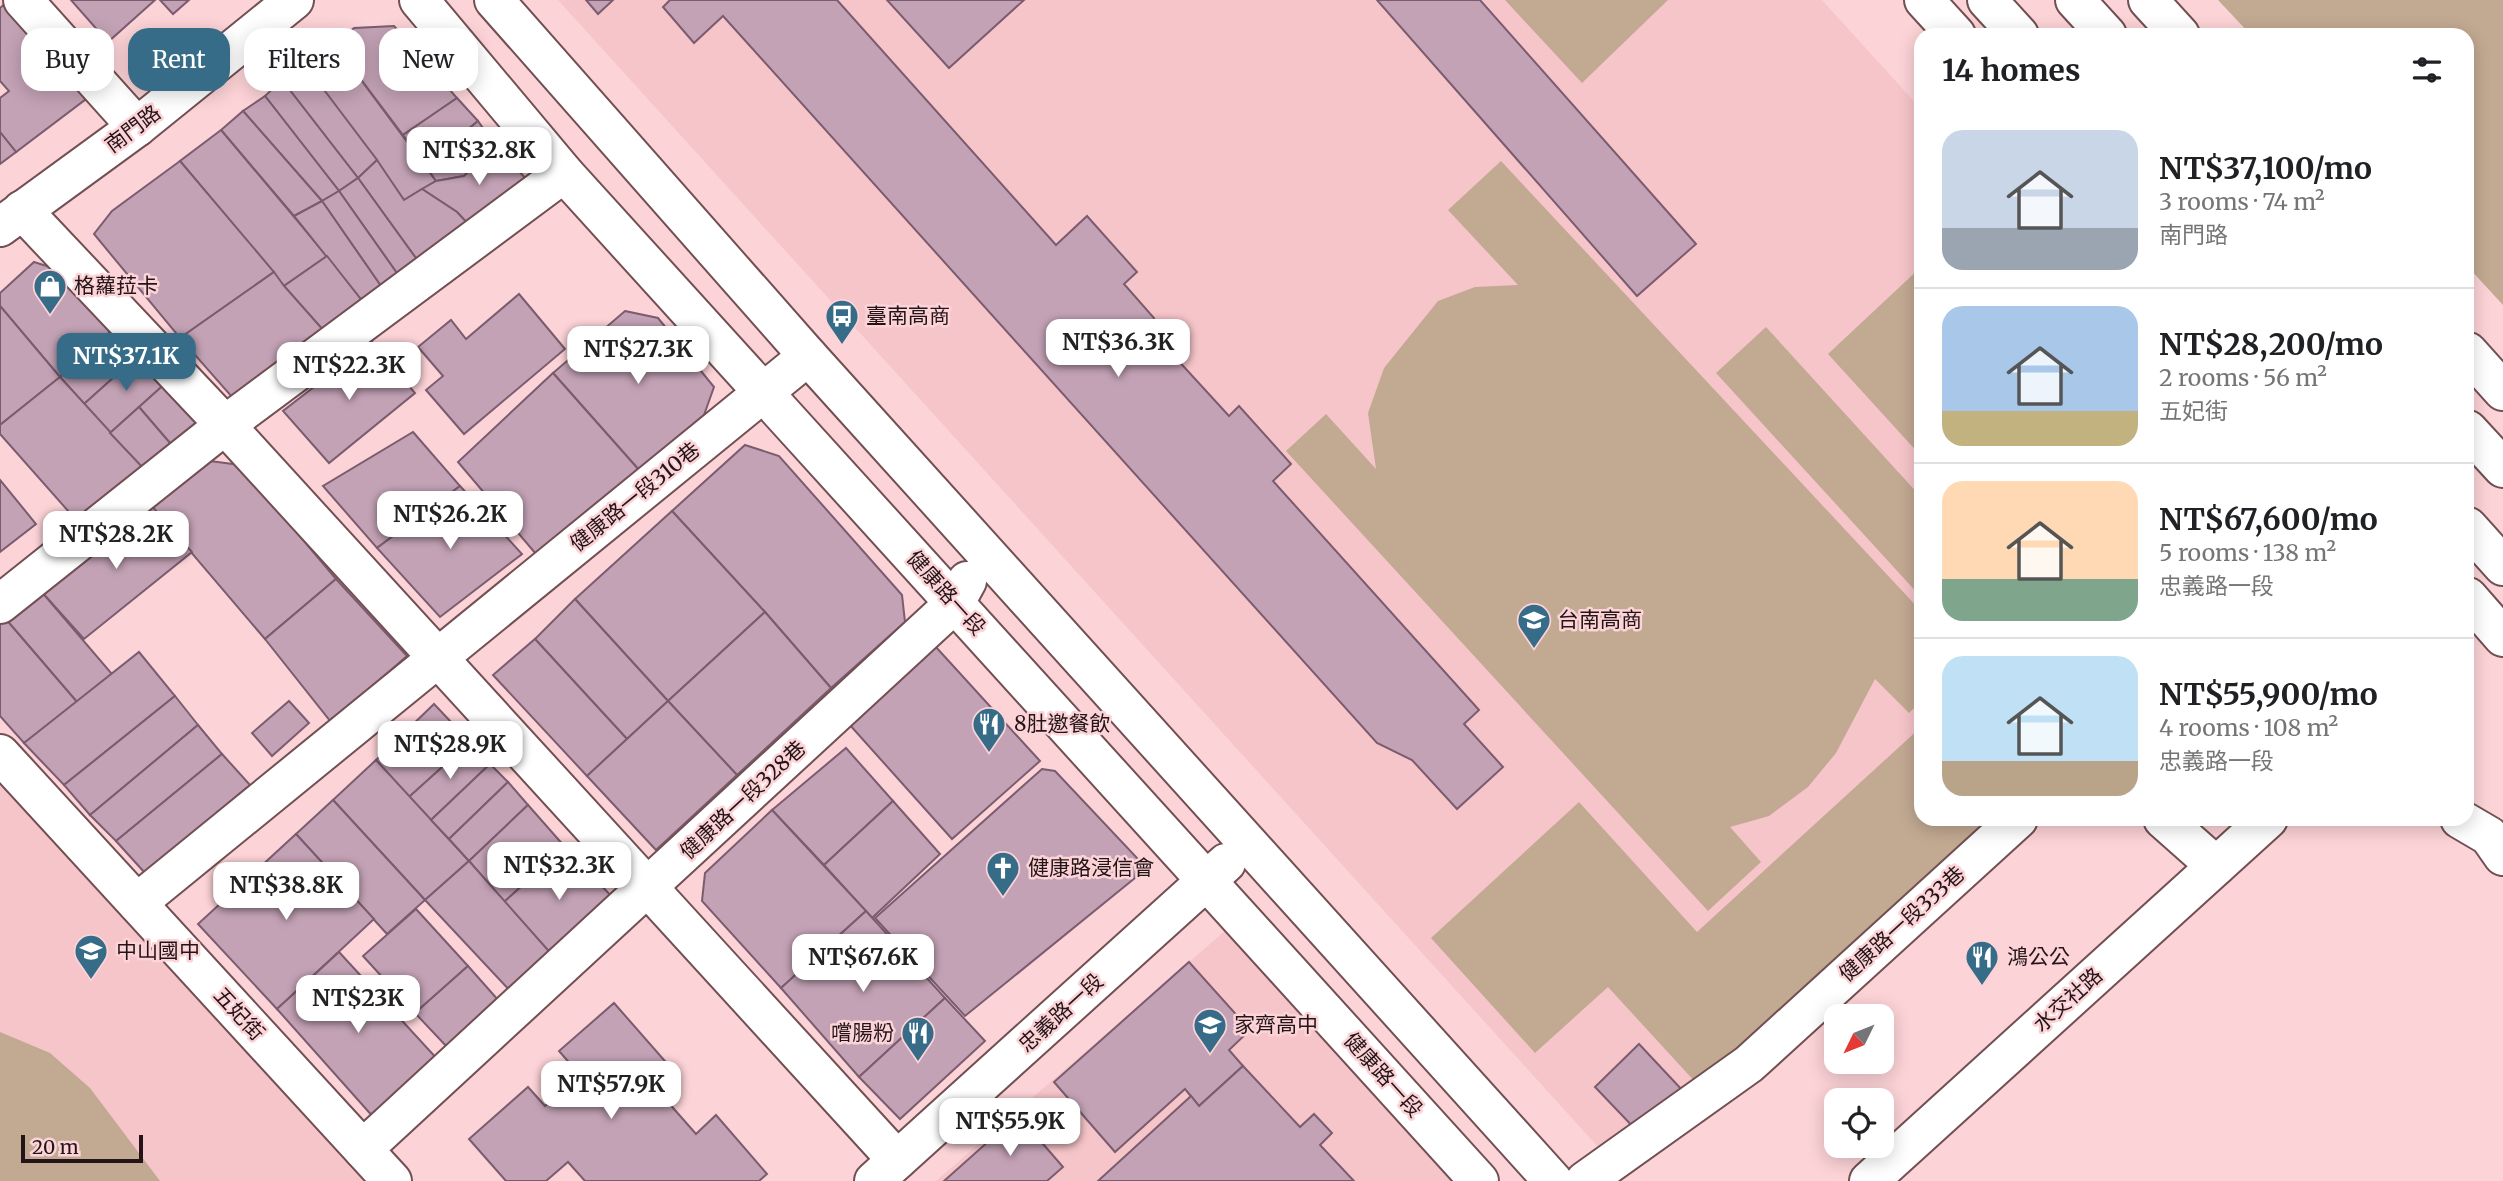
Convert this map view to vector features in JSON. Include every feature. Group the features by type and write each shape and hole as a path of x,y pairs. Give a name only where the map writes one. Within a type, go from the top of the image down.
{"street":[{"path":"23,0 137,128"},
{"name":"南門路","path":"11,219 137,128 294,0"},
{"name":"健康路一段","path":"419,0 564,173 1479,1181"},
{"path":"494,0 807,356 1553,1181"},
{"path":"1924,0 1949,28"},
{"path":"1987,0 2013,28"},
{"path":"2075,0 2101,28"},
{"path":"2148,0 2174,28"},
{"path":"0,604 225,425 564,173"},
{"path":"11,219 225,425 648,888 886,1170"},
{"name":"健康路一段310巷","path":"138,904 807,356"},
{"path":"2474,359 2503,391"},
{"path":"2474,437 2503,468"},
{"path":"2474,534 2503,566"},
{"name":"健康路一段328巷","path":"363,1149 955,603 983,552"},
{"name":"五妃街","path":"0,754 392,1181"},
{"name":"健康路一段333巷","path":"1585,1181 1749,1064 2010,826"},
{"path":"2171,826 2216,866"},
{"name":"水交社路","path":"1869,1181 2260,826"},
{"path":"2472,826 2489,836 2503,856"},
{"name":"忠義路一段","path":"886,1170 1247,844"}],"shaded area":[{"name":"台南高商","path":"558,0 1822,0 1914,101 1914,826 1998,826 1608,1158"},
{"path":"1505,0 1668,0 1582,83"},
{"path":"2218,0 2503,0 2503,305 2474,274 2474,28 2244,28"},
{"path":"1501,161 1914,604 1914,708 1909,713 1875,679 1836,753 1808,787 1769,816 1730,827 1761,862 1708,911 1286,451 1326,414 1376,469 1368,413 1384,368 1438,301 1475,287 1518,285 1448,210"},
{"path":"1914,274 1914,448 1828,354"},
{"path":"1766,327 1914,489 1914,589 1716,373"},
{"path":"1914,733 1914,826 1987,826 1732,1060 1697,1084 1608,987 1535,1053 1431,938 1579,802 1697,932"},
{"name":"中山國中","path":"0,781 366,1181 0,1181"},
{"name":"家齊高中","path":"1226,930 1452,1181 936,1181"},
{"path":"0,1032 50,1053 90,1088 160,1181 0,1181"}],"building":[{"path":"9,0 35,28 21,28 21,91 94,93 16,152 0,132 0,98 9,91 0,81 0,8"},
{"path":"71,0 155,0 114,37 114,28 96,28"},
{"path":"160,0 189,0 173,14"},
{"path":"586,0 613,0 598,14"},
{"path":"670,0 837,0 1056,245 1087,216 1137,272 1124,284 1154,318 1152,332 1229,416 1239,406 1291,464 1273,481 1479,710 1464,724 1503,767 1457,809 1412,760 1377,743 723,16 694,43 663,7"},
{"path":"887,0 1024,0 949,68"},
{"path":"1377,0 1480,0 1696,244 1637,296"},
{"path":"394,26 396,28 379,28 379,91 451,91 457,98 403,135 365,85 365,28 354,28"},
{"path":"365,85 436,181 404,200 324,91 365,91"},
{"path":"270,91 291,91 358,178 339,191 265,96"},
{"path":"291,91 325,91 377,160 358,178"},
{"path":"265,96 339,191 322,201 243,111"},
{"path":"457,98 478,121 425,165 403,135"},
{"path":"243,111 322,201 294,216 221,130"},
{"path":"478,121 495,145 464,176 436,181 425,165"},
{"path":"221,130 327,256 284,286 180,161"},
{"path":"0,132 16,152 0,164"},
{"path":"495,145 528,181 470,226 457,212 422,189 436,181 464,176"},
{"path":"377,160 404,200 422,189 457,212 470,226 418,261 358,178"},
{"path":"180,161 274,272 180,338 94,234 112,211"},
{"path":"358,178 418,261 399,276 339,191"},
{"path":"339,191 399,276 383,289 322,201"},
{"path":"322,201 383,289 363,302 294,216"},
{"path":"327,256 363,302 324,331 284,286"},
{"path":"34,262 72,274 119,324 60,377 0,306 0,293"},
{"path":"274,272 324,331 232,397 180,338"},
{"path":"519,294 565,349 464,434 426,390 443,376 418,347 451,320 466,339"},
{"path":"0,306 60,377 0,425"},
{"path":"625,311 658,318 714,387 704,415 639,470 553,373"},
{"path":"119,324 142,352 84,404 60,377"},
{"path":"372,342 415,393 329,463 283,411"},
{"path":"142,352 168,381 110,433 84,404"},
{"path":"553,373 639,470 536,554 458,462"},
{"path":"60,377 146,471 77,521 0,434 0,425"},
{"path":"168,381 206,425 176,450 139,407"},
{"path":"139,407 176,450 146,471 110,433"},
{"path":"413,432 460,486 377,548 323,486"},
{"path":"745,445 779,456 902,595 905,622 831,688 672,511"},
{"path":"210,461 240,465 336,579 265,639 150,504"},
{"path":"0,480 36,524 0,552"},
{"path":"460,486 522,554 440,617 377,548"},
{"path":"150,504 192,552 84,639 40,590"},
{"path":"672,511 765,612 668,701 575,599"},
{"path":"336,579 407,656 331,722 265,639"},
{"path":"40,590 112,674 77,702 4,617"},
{"path":"575,599 668,701 627,739 535,639"},
{"path":"765,612 831,688 737,775 668,701"},
{"path":"4,617 77,702 24,743 0,716 0,620"},
{"path":"535,639 627,739 587,776 493,675"},
{"path":"935,646 1040,761 952,839 849,724"},
{"path":"139,652 175,696 64,785 24,743"},
{"path":"175,696 198,725 90,815 64,785"},
{"path":"289,701 309,723 272,756 252,733"},
{"path":"668,701 737,775 656,850 587,776"},
{"path":"434,704 470,742 409,797 376,760"},
{"path":"198,725 222,754 116,841 90,815"},
{"path":"470,742 490,764 431,820 409,797"},
{"path":"846,748 893,801 824,865 772,810"},
{"path":"222,754 250,785 145,873 116,841"},
{"path":"376,760 469,861 425,900 333,800"},
{"path":"490,764 508,782 449,839 431,820"},
{"name":"健康路浸信會","path":"1042,769 1055,771 1138,859 1135,878 965,1016 875,918"},
{"path":"508,782 528,805 469,861 449,839"},
{"path":"333,800 425,900 387,934 296,834"},
{"path":"893,801 940,854 872,918 824,865"},
{"path":"528,805 565,847 504,902 469,861"},
{"path":"772,810 866,911 781,988 702,901 705,873"},
{"path":"296,834 374,919 277,1009 198,924"},
{"path":"565,847 615,900 554,957 504,902"},
{"path":"469,861 554,957 513,994 425,900"},
{"path":"416,909 468,966 415,1013 363,956"},
{"path":"866,911 945,998 859,1077 781,988"},
{"path":"339,952 439,1061 375,1119 277,1009"},
{"path":"1189,962 1250,1030 1229,1050 1243,1066 1199,1106 1185,1089 1115,1152 1054,1082"},
{"path":"468,966 499,1001 449,1049 415,1013"},
{"path":"945,998 985,1041 900,1119 859,1077"},
{"path":"614,1003 671,1068 652,1084 696,1134 716,1115 767,1174 759,1181 585,1181 568,1162 546,1181 506,1181 469,1139 528,1087 545,1106 580,1075 559,1051"},
{"path":"1639,1044 1684,1092 1639,1133 1595,1087"},
{"path":"1243,1066 1300,1127 1314,1114 1332,1133 1320,1145 1354,1181 1098,1181 1191,1096 1199,1106"},
{"path":"1018,1115 1063,1167 1047,1181 944,1181"}],"place":[{"name":"格蘿菈卡","path":"50,316"},
{"name":"臺南高商","path":"842,346"},
{"name":"台南高商","path":"1534,650"},
{"name":"8肚邀餐飲","path":"989,754"},
{"name":"健康路浸信會","path":"1003,898"},
{"name":"中山國中","path":"91,981"},
{"name":"鴻公公","path":"1982,987"},
{"name":"家齊高中","path":"1210,1055"},
{"name":"嚐腸粉","path":"918,1063"}]}
